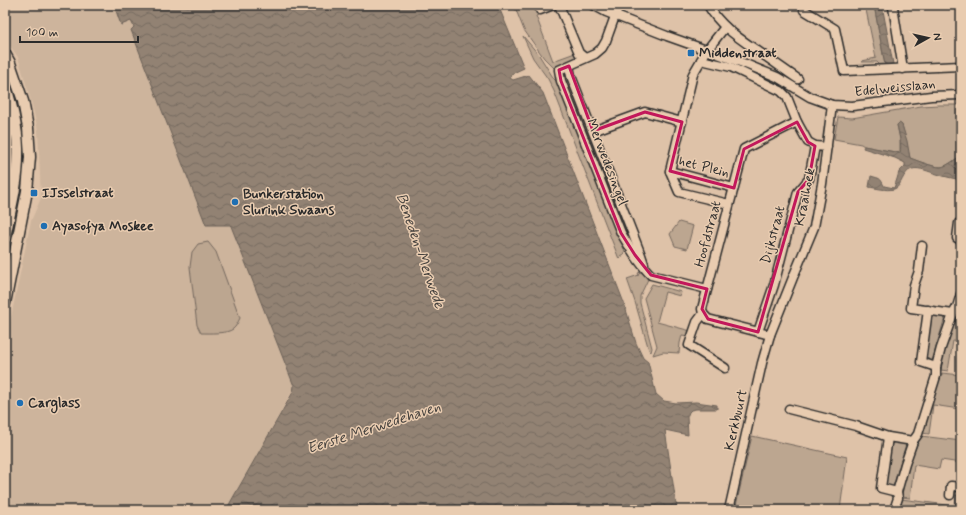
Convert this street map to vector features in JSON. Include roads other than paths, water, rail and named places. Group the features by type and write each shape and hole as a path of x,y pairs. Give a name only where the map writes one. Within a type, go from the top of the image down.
{"main road":[{"path":"5,54 10,63 30,122 28,128 30,157 27,191 5,303"},
{"path":"5,84 12,106 18,136 18,158 15,188 5,237"}],"street":[{"path":"540,10 553,5"},
{"path":"559,5 579,53 585,58"},
{"name":"Edelweisslaan","path":"593,5 615,15 777,77 810,97 832,105 852,106 931,96 961,95"},
{"name":"Merwedesingel","path":"619,5 602,48 595,54 559,70 561,81 621,233 645,269 651,275 707,289"},
{"path":"708,5 711,11 725,27 798,79"},
{"path":"894,5 893,7 903,69"},
{"path":"804,10 835,29 844,71 961,66"},
{"path":"670,171 693,74 707,50 725,27"},
{"path":"701,60 731,67 781,91 787,97 797,122 808,142 815,146 827,147"},
{"name":"Merwedesingel","path":"569,66 571,76 641,255 645,269"},
{"name":"Kraaihoek","path":"770,335 814,227 822,184 832,105"},
{"path":"5,109 8,128 9,177 15,188"},
{"path":"593,131 645,112 682,122"},
{"path":"16,124 30,122"},
{"name":"Hoofdstraat","path":"703,314 702,308 744,149 797,122"},
{"name":"Dijkstraat","path":"758,332 774,285 798,192 809,179 815,146"},
{"name":"het Plein","path":"670,171 734,188"},
{"name":"het Plein","path":"670,171 679,192 729,204"},
{"path":"961,222 959,223 957,238 961,240"},
{"path":"922,246 919,271 914,285 911,308 953,314"},
{"path":"894,510 898,498 897,492 913,441 918,434 936,376 936,367 941,348 961,294"},
{"path":"928,310 921,362 936,367"},
{"path":"725,368 689,345 697,322 703,314 708,319 770,335"},
{"name":"Kerkbuurt","path":"729,510 762,363 770,335"},
{"path":"789,409 856,426 888,437 913,441"},
{"path":"888,437 881,488 897,492"},
{"path":"950,495 951,486 961,487"}],"water":[{"path":"114,5 498,5 524,68 511,74 510,78 513,80 529,75 543,93 624,303 636,343 643,358 648,362 656,394 664,401 676,403 696,402 717,405 717,409 696,409 689,412 687,417 688,435 665,430 677,510 226,510 293,392 294,386 231,226 206,225 131,30 134,27 131,21 121,25"},
{"path":"874,5 882,5 893,64 885,65"},
{"path":"899,123 902,125 910,158 941,167 949,164 961,156 961,161 954,167 961,172 961,180 921,169 912,169 906,173 897,188 884,190 869,187 871,176 882,181 884,186 894,188 899,172 905,166 905,163 895,158 863,148 864,146 900,153 901,150 897,125"}],"place":[{"name":"Middenstraat","path":"691,53"},
{"name":"IJsselstraat","path":"34,193"},
{"name":"Bunkerstation Slurink Swaans","path":"235,202"},
{"name":"Ayasofya Moskee","path":"44,226"},
{"name":"Carglass","path":"20,403"}],"water label":[{"name":"Beneden-Merwede","path":"420,251"},
{"name":"Eerste Merwedehaven","path":"374,428"}]}
